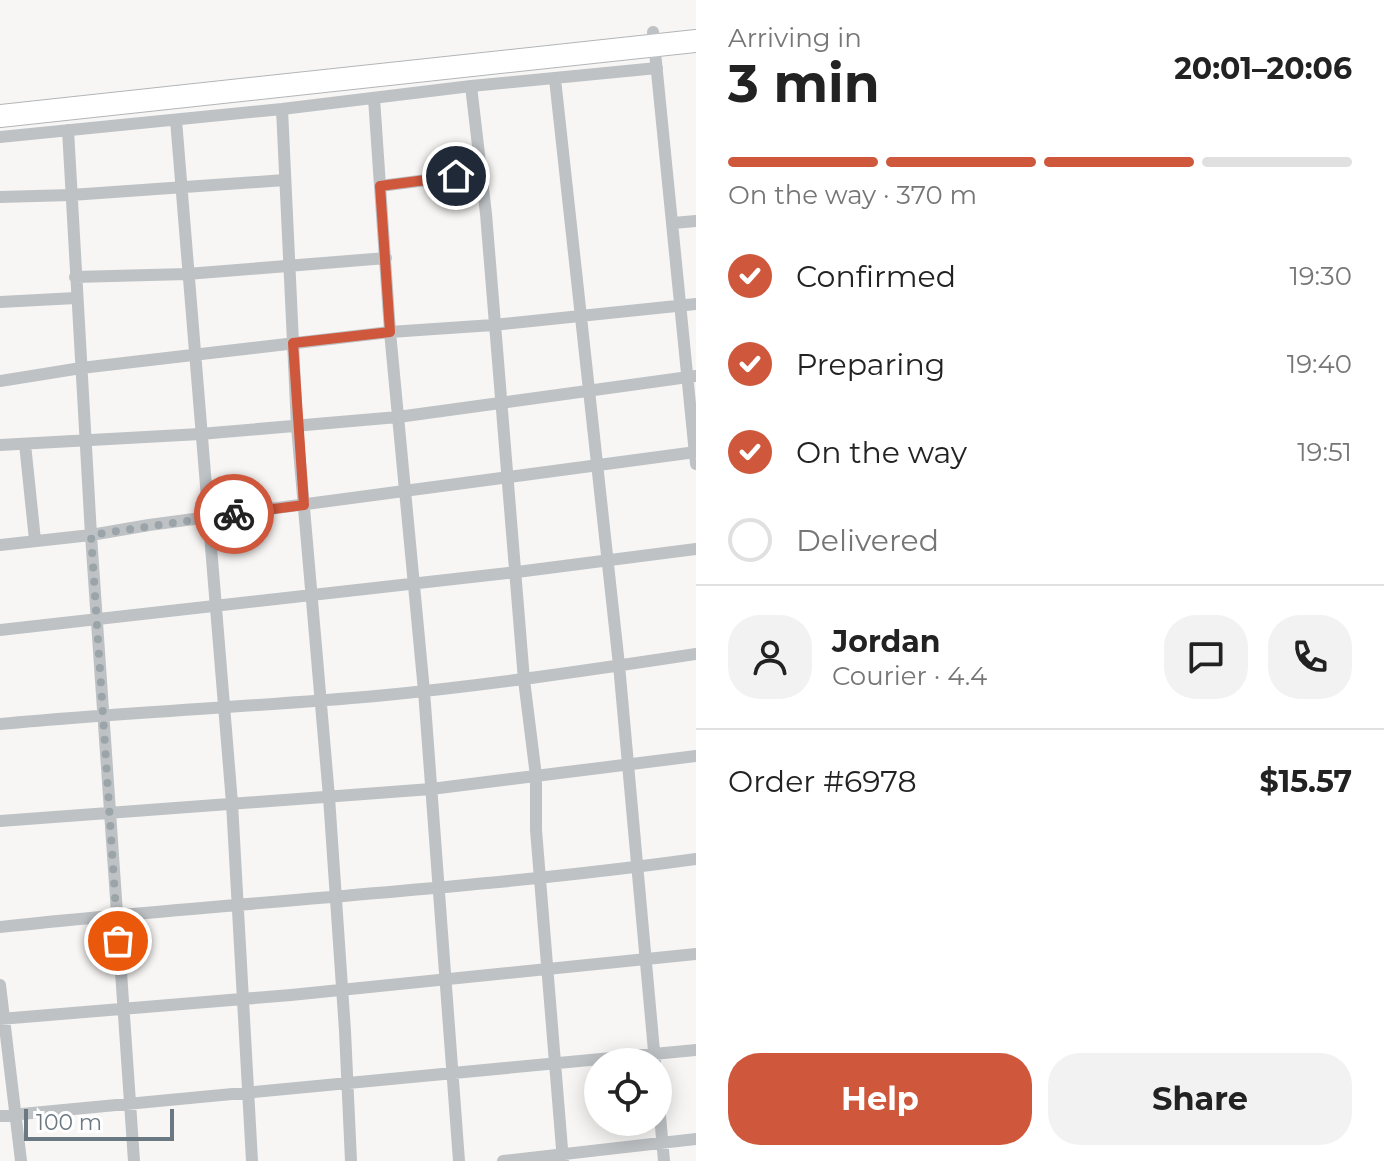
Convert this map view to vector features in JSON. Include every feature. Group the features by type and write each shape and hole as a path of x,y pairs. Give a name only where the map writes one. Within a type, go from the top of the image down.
{"highway":[{"path":"0,103 655,48 696,28"},
{"path":"0,116 655,48 696,41"}],"street":[{"path":"0,137 555,79 655,48 692,376 696,456 508,477 0,545"},
{"path":"555,79 619,665 654,1048"},
{"path":"471,86 482,173 524,680 536,776 536,830 563,1158"},
{"path":"374,98 390,332 424,691 459,1161"},
{"path":"282,109 297,427 329,797 351,1161"},
{"path":"176,120 232,803 252,1161"},
{"path":"68,130 96,620 134,1161"},
{"path":"380,186 482,173"},
{"path":"0,197 285,180"},
{"path":"673,223 696,221"},
{"path":"75,277 288,268 386,258"},
{"path":"0,302 76,298"},
{"path":"0,381 81,368 390,332 493,325 696,304"},
{"path":"0,445 200,434 398,417 692,376"},
{"path":"25,444 35,540"},
{"path":"0,630 696,549"},
{"path":"0,724 424,691 524,680 696,654"},
{"path":"0,821 431,789 696,756"},
{"path":"0,927 540,878 696,859"},
{"path":"2,1018 342,990 696,954"},
{"path":"0,985 21,1161"},
{"path":"672,1055 696,1050"},
{"path":"0,1116 453,1071 584,1062"},
{"path":"661,1136 664,1161"},
{"path":"503,1161 563,1158 696,1139"}],"way so far":[{"path":"118,941 91,535 234,514"}],"route":[{"path":"234,514 304,505 293,343 390,332 380,186 456,176"}]}
